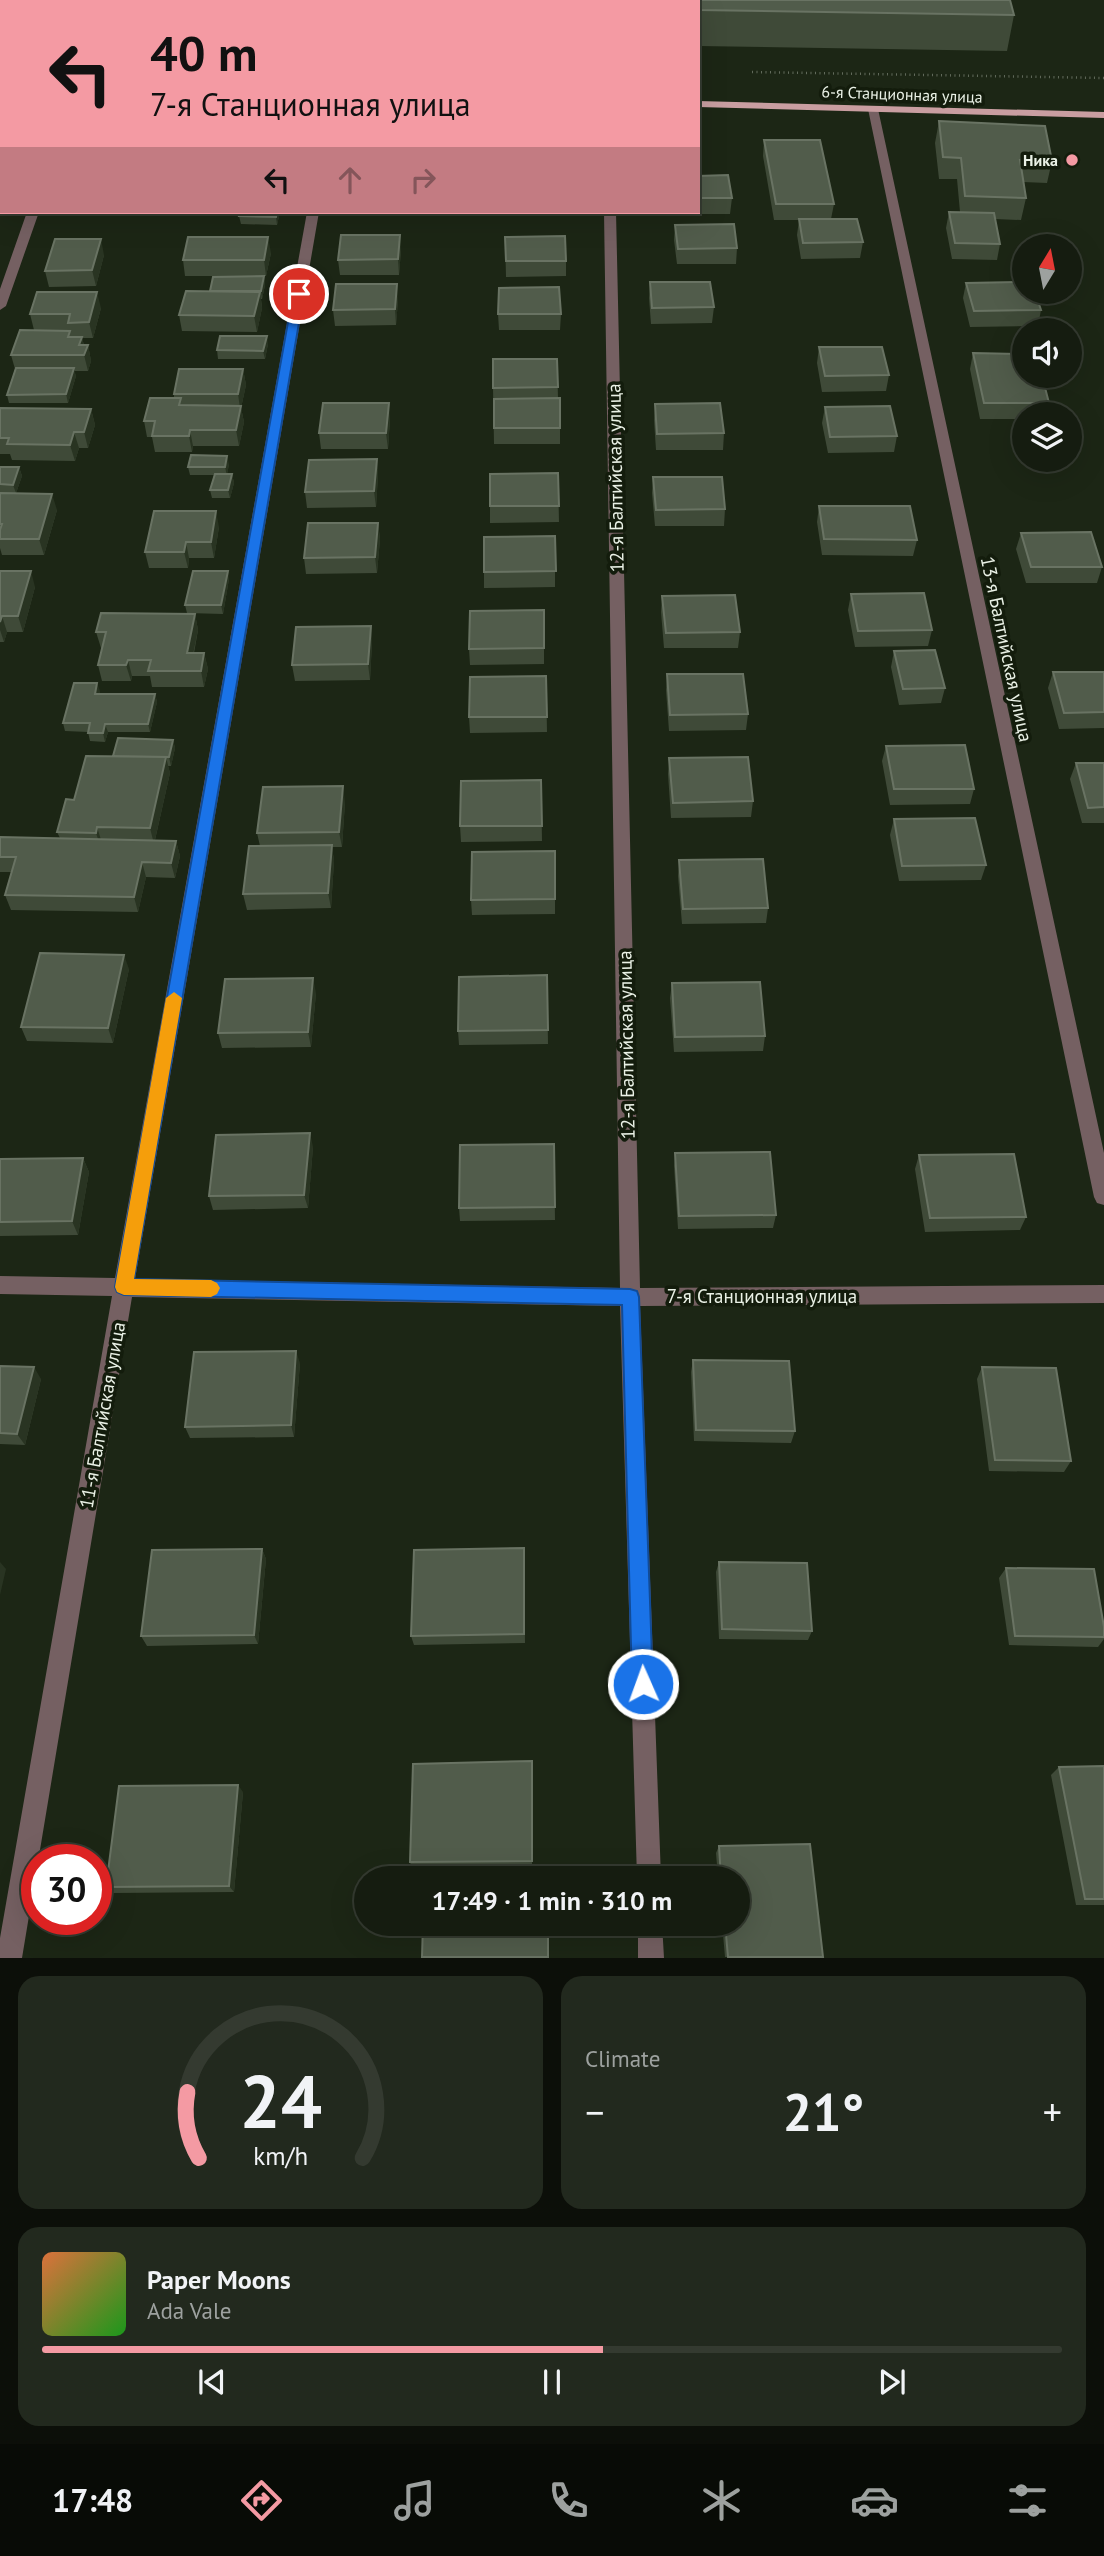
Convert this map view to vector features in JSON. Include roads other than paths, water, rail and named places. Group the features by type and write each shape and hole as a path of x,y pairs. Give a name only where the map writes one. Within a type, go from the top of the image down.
{"main road":[{"name":"6-я Станционная улица","path":"700,104 1104,115"}],"street":[{"name":"13-я Балтийская улица","path":"873,109 1104,1198"},
{"path":"0,306 32,214"},
{"name":"11-я Балтийская улица","path":"9,1958 313,214"},
{"name":"12-я Балтийская улица","path":"610,214 630,1297 649,1866"},
{"name":"7-я Станционная улица","path":"0,1285 630,1297 1104,1294"},
{"path":"651,1936 652,1958"}],"place":[{"name":"Ника","path":"1072,160"}]}
